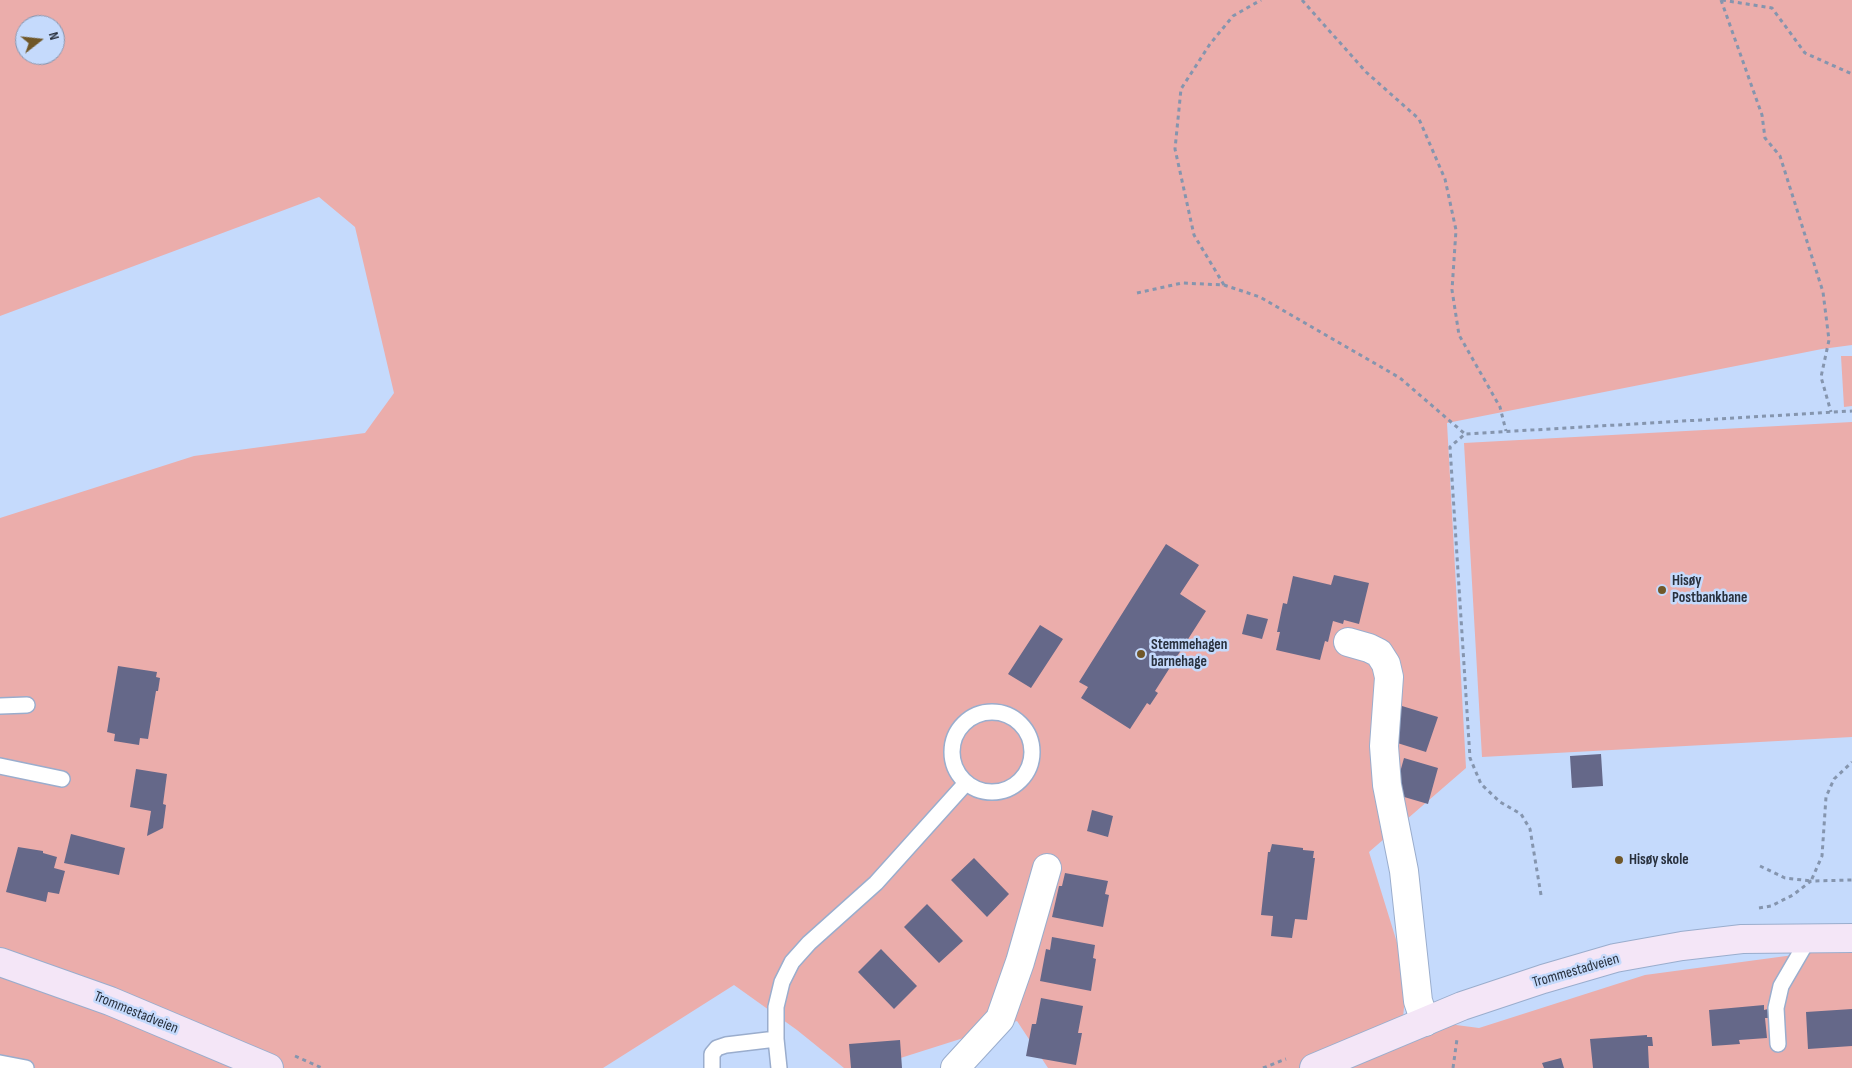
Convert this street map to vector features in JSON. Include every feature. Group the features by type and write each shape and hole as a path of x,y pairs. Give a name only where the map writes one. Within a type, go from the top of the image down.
{"main road":[{"name":"Trommestadveien","path":"1314,1068 1462,1006 1615,958 1682,946 1742,939 1852,938"},
{"name":"Trommestadveien","path":"0,962 110,1001 269,1068"}],"street":[{"path":"1348,642 1370,648 1379,653 1386,664 1389,677 1384,746 1387,785 1404,871 1418,1001 1425,1022"},
{"path":"955,1068 1000,1019 1020,962 1047,868"}],"lane":[{"path":"0,706 27,706"},
{"path":"984,712 997,712 1009,716 1020,724 1028,735 1032,748 1031,762 1026,774 1016,784 1004,790 991,792 978,790 966,783 958,773 953,761 952,748 955,736 962,725 972,717 984,712"},
{"path":"0,766 62,779"},
{"path":"779,1068 776,1039 776,1007 782,982 792,962 809,943 876,883 966,783"},
{"path":"1778,1044 1776,1008 1781,986 1809,938"},
{"path":"712,1068 712,1054 717,1048 776,1039"},
{"path":"0,1062 26,1068"}],"path":[{"path":"1224,285 1194,235 1175,149 1181,90 1210,44 1233,16 1261,0"},
{"path":"1302,0 1366,72 1418,119 1445,179 1456,230 1452,290 1459,335 1500,407 1506,431"},
{"path":"1831,413 1821,377 1829,340 1823,292 1780,156 1765,138 1762,115 1721,0 1772,8 1805,53 1852,74"},
{"path":"1137,293 1182,283 1224,285 1260,297 1400,378 1465,434"},
{"path":"1541,895 1530,829 1521,814 1500,802 1481,784 1470,758 1450,447 1465,434 1852,411"},
{"path":"1811,880 1822,856 1826,797 1834,779 1852,762"},
{"path":"1760,866 1785,878 1852,880"}],"shaded area":[{"path":"0,0 1852,0 1852,345 1822,349 1447,423 1466,768 1369,852 1407,975 1403,1018 1479,1028 1645,975 1816,952 1852,952 1852,1068 1048,1068 1017,1021 869,1068 844,1068 797,1030 734,985 603,1068 0,1068 0,518 194,456 365,433 394,393 355,227 319,197 0,316"},
{"path":"1841,356 1852,356 1852,406 1844,407"},
{"name":"Hisøy Postbankbane","path":"1852,422 1852,737 1482,757 1464,443"}],"building":[{"path":"1166,544 1199,565 1180,594 1206,611 1155,691 1158,693 1150,705 1147,703 1130,729 1081,698 1088,687 1079,682"},
{"path":"1334,575 1369,583 1359,624 1344,620 1343,624 1333,621 1328,642 1325,641 1320,660 1276,650 1280,632 1277,632 1283,603 1287,604 1293,576 1331,585"},
{"path":"1247,614 1268,619 1262,639 1242,634"},
{"path":"1040,625 1063,639 1031,688 1008,674"},
{"path":"118,666 157,672 156,677 160,678 148,739 140,738 139,745 114,741 115,734 107,732"},
{"path":"1402,706 1438,717 1426,752 1391,741"},
{"path":"1601,754 1603,786 1572,788 1570,756"},
{"path":"1404,758 1438,768 1428,804 1394,794"},
{"path":"136,769 167,774 163,804 166,805 163,828 147,836 151,811 130,807"},
{"path":"1092,810 1113,816 1108,837 1087,831"},
{"path":"71,834 125,848 119,875 64,863"},
{"path":"1272,844 1314,851 1313,858 1315,858 1307,920 1295,919 1292,938 1271,936 1273,916 1261,915 1268,852 1270,852"},
{"path":"18,847 43,851 43,853 57,857 54,868 65,871 59,894 48,892 46,902 6,892"},
{"path":"974,858 1009,894 987,917 951,880"},
{"path":"1065,873 1108,881 1105,894 1109,895 1103,927 1052,917 1059,886 1062,886"},
{"path":"927,904 963,941 939,963 904,927"},
{"path":"1052,937 1095,945 1093,958 1096,959 1091,991 1040,981 1046,949 1050,950"},
{"path":"881,949 917,986 894,1009 858,972"},
{"path":"1041,998 1083,1006 1078,1033 1082,1033 1076,1065 1026,1056 1032,1024 1036,1024"},
{"path":"1764,1005 1764,1010 1768,1009 1769,1018 1765,1018 1767,1038 1739,1040 1740,1044 1712,1046 1709,1010"},
{"path":"1852,1009 1852,1046 1808,1049 1806,1012"},
{"path":"1647,1035 1647,1037 1652,1037 1653,1046 1648,1046 1649,1068 1593,1068 1590,1039"},
{"path":"900,1040 902,1068 851,1068 849,1044"},
{"path":"1561,1058 1564,1068 1544,1068 1542,1063"}],"place":[{"name":"Hisøy Postbankbane","path":"1662,590"},
{"name":"Stemmehagen barnehage","path":"1141,654"},
{"name":"Hisøy skole","path":"1619,860"}]}
